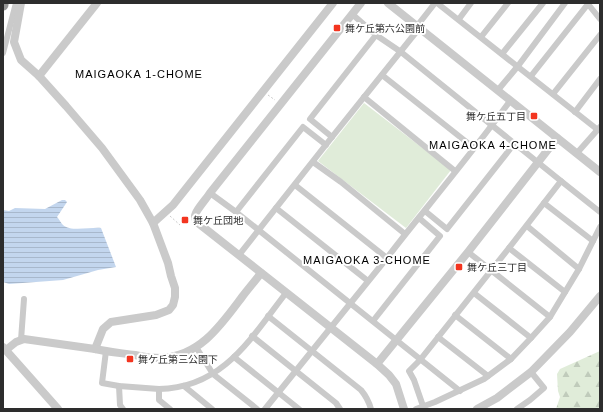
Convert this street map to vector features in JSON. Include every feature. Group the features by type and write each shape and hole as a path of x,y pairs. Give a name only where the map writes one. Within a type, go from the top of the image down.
{"street":[{"path":"3,53 16,3"},
{"path":"21,3 14,42 21,60 38,76 102,148 140,200 153,223 176,288 173,305 169,310 156,315 111,322 103,329 95,349"},
{"path":"38,76 97,3"},
{"path":"153,223 173,205 333,3"},
{"path":"361,3 210,193 196,212 195,216 198,223 389,375 396,384 404,409"},
{"path":"388,3 600,172"},
{"path":"239,255 417,31 417,26 436,3 459,19 575,112 599,128 577,153"},
{"path":"459,19 471,3"},
{"path":"481,37 508,3"},
{"path":"502,54 543,3"},
{"path":"498,90 518,66 564,3"},
{"path":"531,76 588,4 600,18"},
{"path":"352,14 376,35 400,52 600,212"},
{"path":"332,137 310,119 376,35"},
{"path":"553,94 600,35"},
{"path":"382,75 474,148"},
{"path":"575,112 600,80"},
{"path":"364,97 456,171"},
{"path":"265,409 425,211 510,101"},
{"path":"236,212 303,127 326,145"},
{"path":"377,364 468,252 557,138"},
{"path":"425,211 447,229 514,144"},
{"path":"313,162 341,182 405,234"},
{"path":"423,406 414,380 409,371 420,360 561,181"},
{"path":"295,185 387,258"},
{"path":"210,193 236,212 460,391"},
{"path":"544,203 593,241"},
{"path":"276,208 368,281"},
{"path":"373,322 440,236 418,218"},
{"path":"527,226 580,269"},
{"path":"416,409 460,391 488,376 511,359 550,317 580,269 600,227"},
{"path":"509,248 565,292"},
{"path":"468,252 550,317"},
{"path":"58,409 4,349 24,339 147,357 162,358 179,355 196,347 226,320 261,273"},
{"path":"106,351 102,384 158,389 184,386 201,380 224,367 252,336 286,292"},
{"path":"474,292 532,338"},
{"path":"477,409 497,398 531,372 570,332 600,296"},
{"path":"21,340 24,299"},
{"path":"455,315 511,359"},
{"path":"268,316 361,390 366,395 372,409"},
{"path":"252,336 336,403 340,409"},
{"path":"438,337 488,376"},
{"path":"196,347 213,374 257,409"},
{"path":"234,357 299,409"},
{"path":"517,409 544,388 531,372"},
{"path":"119,386 120,405 123,409"},
{"path":"184,386 212,409"},
{"path":"158,389 159,400 170,409"}],"path":[{"path":"263,91 280,104"},
{"path":"166,212 180,225"}],"green space":[{"path":"364,103 451,170 406,228 318,161"},
{"path":"600,351 600,409 556,409 560,397 558,391 557,374 560,369"}],"water":[{"path":"62,200 67,202 57,217 62,224 70,228 101,228 116,267 98,270 63,280 9,284 3,282 3,210 9,211 15,208 45,209"}],"place":[{"name":"舞ケ丘第六公園前","path":"337,28"},
{"name":"舞ケ丘五丁目","path":"534,116"},
{"name":"舞ケ丘団地","path":"185,220"},
{"name":"舞ケ丘三丁目","path":"459,267"},
{"name":"舞ケ丘第三公園下","path":"130,359"}],"district":[{"name":"MAIGAOKA 1-CHOME","path":"139,74"},
{"name":"MAIGAOKA 4-CHOME","path":"493,145"},
{"name":"MAIGAOKA 3-CHOME","path":"367,260"}]}
